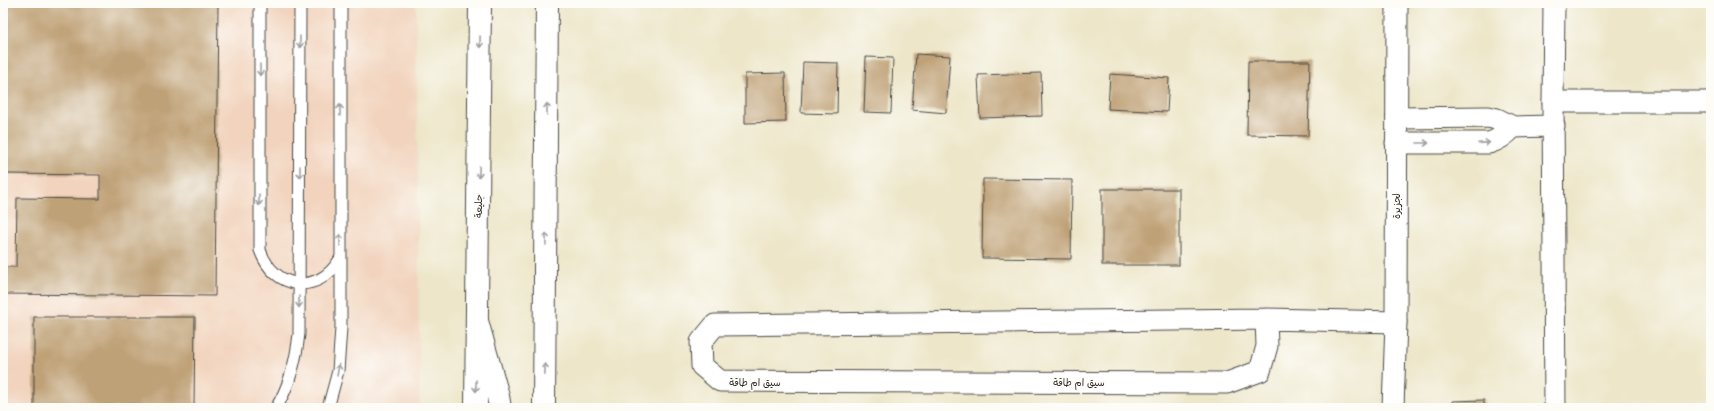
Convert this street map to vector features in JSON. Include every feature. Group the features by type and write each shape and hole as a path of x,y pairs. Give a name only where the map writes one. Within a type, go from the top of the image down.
{"main road":[{"name":"جليعة","path":"476,408 480,3"},
{"path":"544,408 547,3"},
{"path":"477,321 500,408"}],"street":[{"name":"لجزيرة","path":"1394,408 1396,322 1397,3"},
{"path":"1554,3 1553,102 1555,408"},
{"path":"1553,102 1711,102"},
{"path":"1397,118 1488,117 1506,122 1513,127 1554,126"},
{"path":"1396,143 1489,143 1506,135 1513,127"},
{"name":"سيق ام طاقة","path":"1266,319 1267,346 1260,371 1227,382 720,381 702,366 701,342 715,325 1266,319 1396,322"}],"lane":[{"path":"260,3 260,250 264,261 270,270 278,277 288,282 300,284 319,280 335,268 340,259"},
{"path":"276,408 291,379 300,334 300,3"},
{"path":"328,408 338,372 340,350 341,3"}],"shaded area":[{"path":"3,3 416,3 420,408 3,408"}],"building":[{"path":"3,3 218,3 215,296 3,294 3,267 16,267 17,198 100,199 100,175 3,174"},
{"path":"916,54 950,56 946,113 912,110"},
{"path":"866,57 893,58 891,113 864,112"},
{"path":"1248,61 1310,61 1308,136 1247,135"},
{"path":"803,62 838,63 837,114 801,113"},
{"path":"785,73 786,122 745,123 745,74"},
{"path":"1041,73 1042,116 980,118 978,75"},
{"path":"1110,74 1169,78 1167,112 1108,109"},
{"path":"983,179 1072,180 1071,259 982,258"},
{"path":"1102,189 1179,189 1179,265 1102,265"},
{"path":"34,317 195,317 194,408 34,408"},
{"path":"1484,400 1484,408 1453,408 1453,401"}]}
